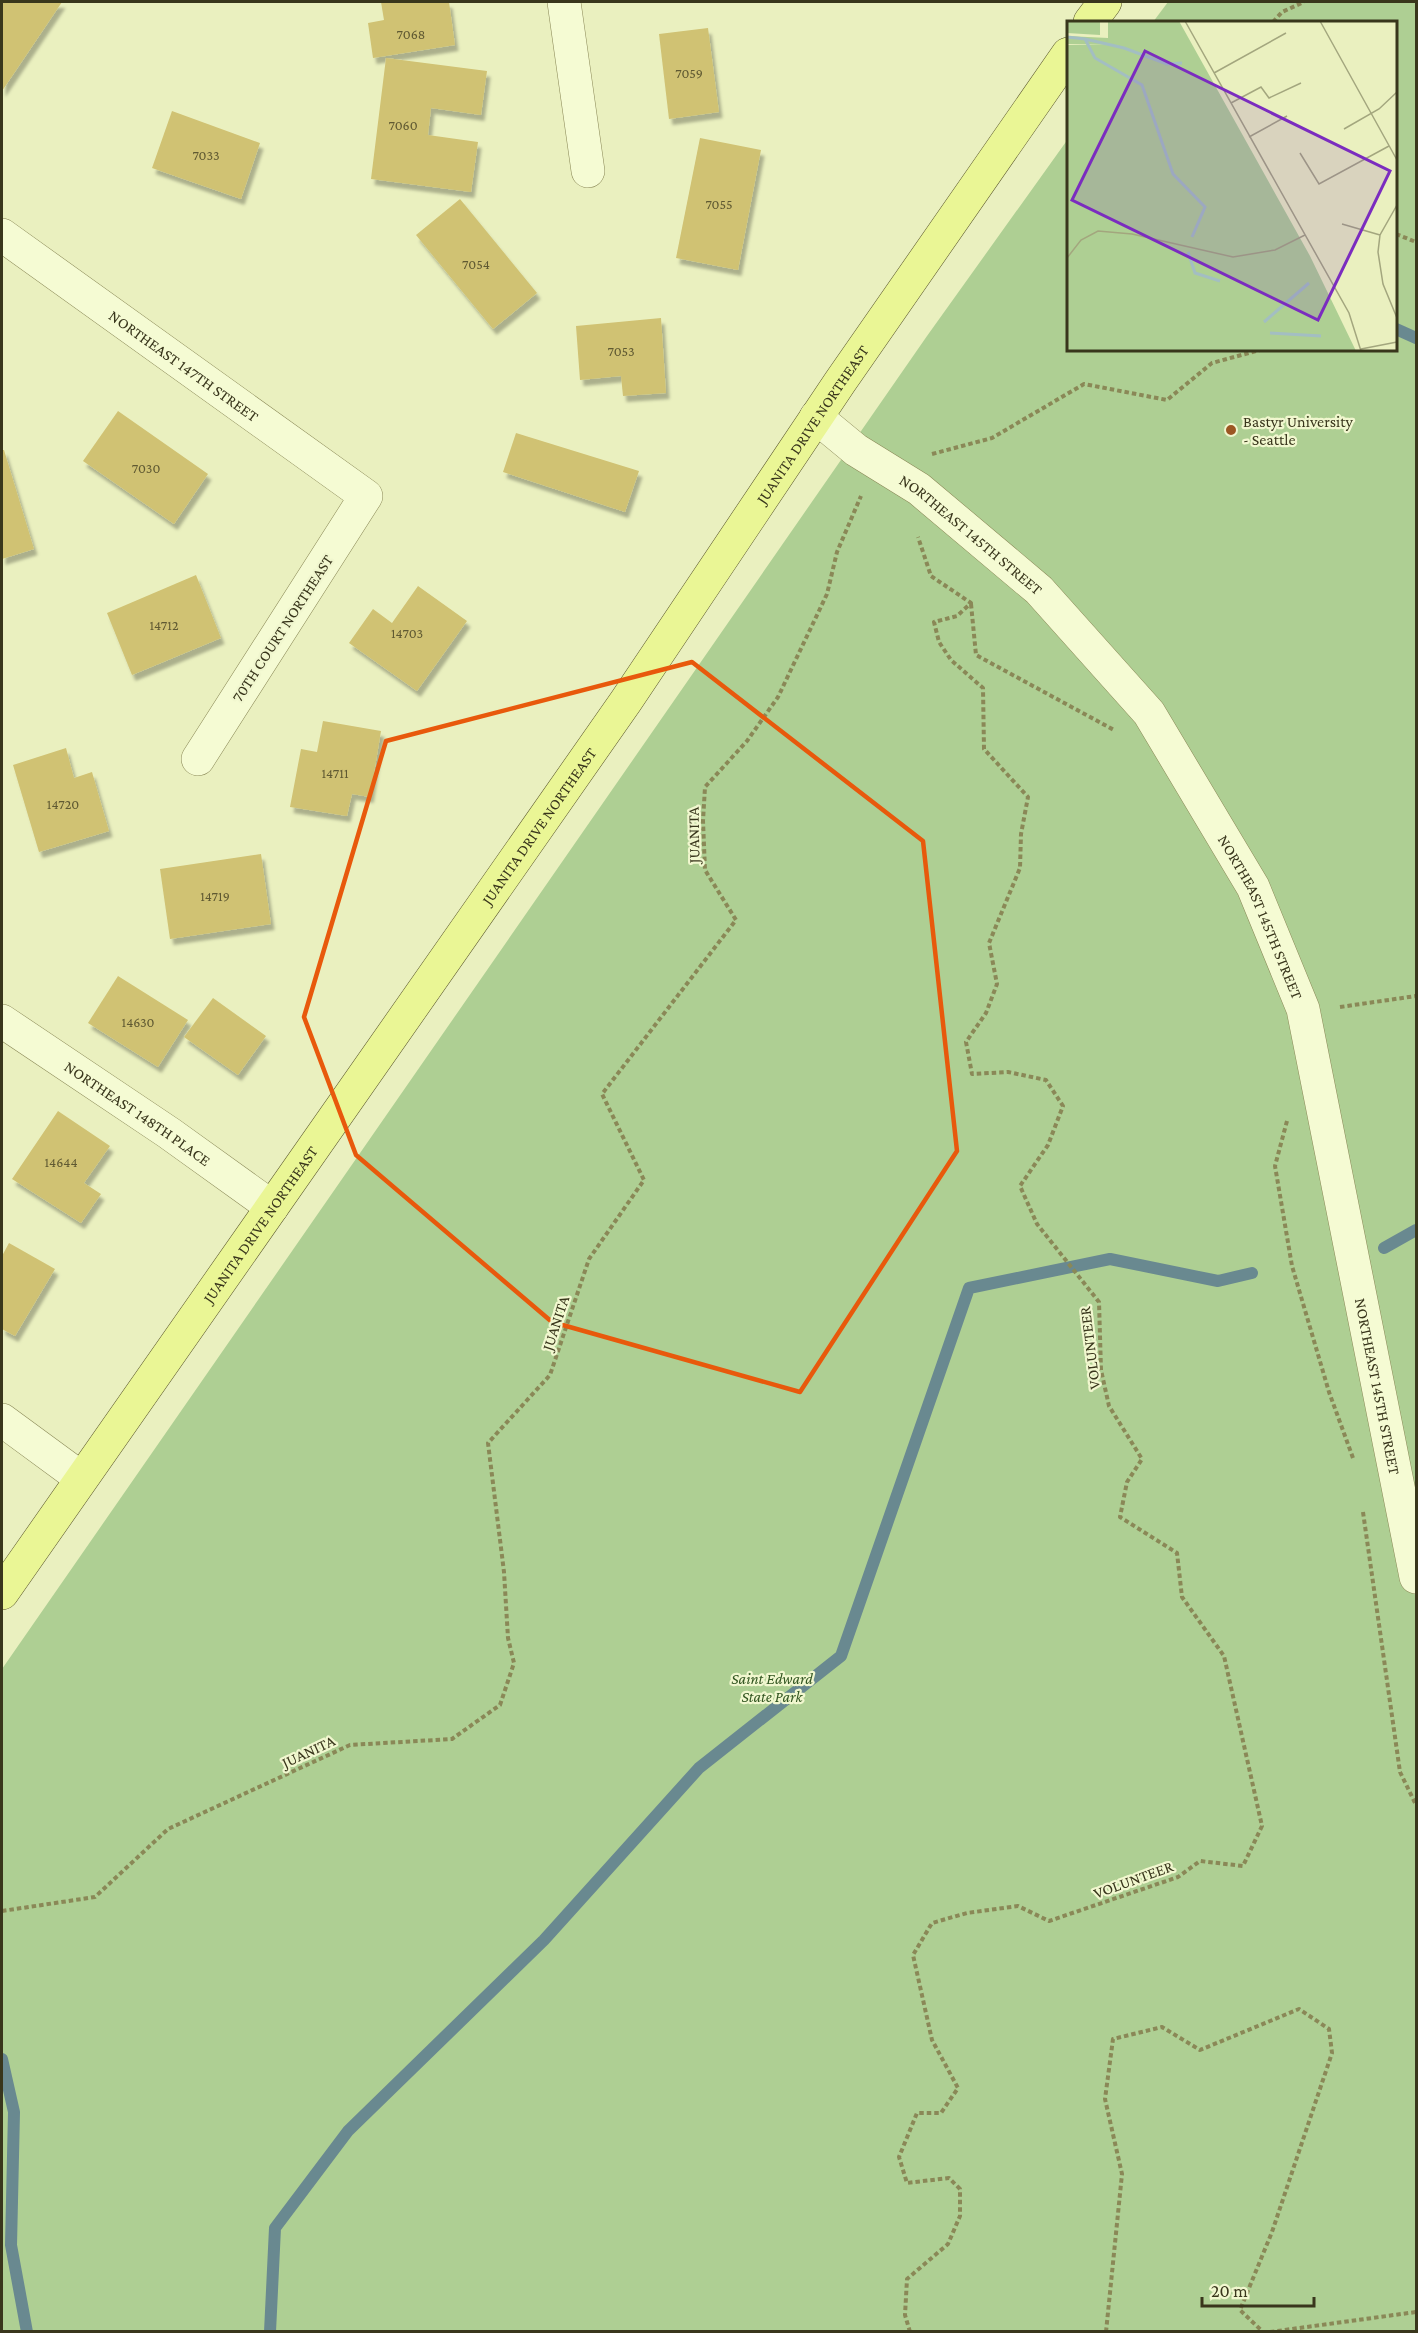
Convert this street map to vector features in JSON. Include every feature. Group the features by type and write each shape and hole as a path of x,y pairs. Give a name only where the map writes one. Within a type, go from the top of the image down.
{"main road":[{"path":"1091,21 1105,2"},
{"name":"JUANITA DRIVE NORTHEAST","path":"2,1593 626,701 816,417 1067,55"}],"street":[{"path":"564,2 588,171"},
{"name":"NORTHEAST 147TH STREET","path":"2,236 366,496"},
{"name":"NORTHEAST 145TH STREET","path":"816,417 856,450 919,489 1040,590 1149,712 1253,887 1303,1009 1416,1577"},
{"name":"70TH COURT NORTHEAST","path":"198,759 366,496"},
{"name":"NORTHEAST 148TH PLACE","path":"2,1021 169,1133 272,1207"},
{"path":"2,1420 81,1478"}],"path":[{"path":"1274,21 1282,12 1304,2"},
{"path":"1397,235 1416,243"},
{"path":"924,456 992,438 1084,384 1167,400 1212,363 1256,351"},
{"name":"JUANITA","path":"2,1911 95,1896 168,1829 350,1744 452,1739 500,1705 514,1663 508,1638 504,1572 488,1443 550,1375 589,1259 644,1180 602,1094 736,920 705,870 703,821 705,787 747,741 778,697 827,594 837,552 863,489"},
{"path":"917,534 932,576 971,603 976,655 1118,733"},
{"name":"VOLUNTEER","path":"910,2331 905,2315 907,2279 948,2244 960,2216 960,2189 949,2178 907,2183 899,2157 917,2113 941,2113 958,2088 932,2040 913,1955 932,1923 967,1913 1017,1906 1049,1921 1178,1877 1200,1861 1243,1866 1262,1826 1224,1656 1182,1597 1177,1553 1120,1517 1127,1482 1142,1459 1109,1406 1101,1370 1099,1302 1037,1224 1020,1186 1048,1145 1063,1106 1046,1080 1008,1072 972,1074 966,1042 986,1013 997,984 989,943 1020,868 1021,834 1028,797 984,749 983,688 951,660 939,642 934,622 957,616 971,603"},
{"path":"1303,1009 1351,1007 1416,996"},
{"path":"1289,1111 1275,1166 1293,1266 1329,1392 1353,1459"},
{"path":"1362,1505 1400,1772 1416,1805"},
{"path":"1106,2331 1122,2174 1104,2099 1113,2039 1162,2027 1200,2050 1299,2008 1329,2029 1332,2053 1272,2232 1240,2310 1263,2331"},
{"path":"1270,2331 1416,2312"}],"highlighted area":[{"path":"692,662 923,841 957,1151 800,1392 552,1322 356,1155 304,1017 386,741"}],"green space":[{"name":"Saint Edward State Park","path":"1168,2 1416,2 1416,2331 2,2332 2,1669 927,336 1067,140 1067,351 1397,351 1397,21 1154,21"}],"building":[{"path":"2,2 62,2 2,91"},
{"path":"381,2 449,2 455,45 373,58 368,23 384,20"},
{"path":"708,28 719,112 669,119 659,34"},
{"path":"386,58 487,71 481,115 431,108 428,135 478,142 471,192 371,179"},
{"path":"172,111 260,143 241,199 152,168"},
{"path":"700,138 761,150 738,270 676,258"},
{"path":"460,199 537,293 493,329 416,235"},
{"path":"661,318 666,393 623,396 621,376 580,380 576,326"},
{"path":"118,411 208,474 174,524 83,461"},
{"path":"516,433 639,471 625,512 503,472"},
{"path":"2,450 4,450 34,549 2,559"},
{"path":"196,575 221,638 132,675 107,613"},
{"path":"418,586 467,621 417,691 349,643 373,609 392,623"},
{"path":"323,721 381,731 370,797 352,794 347,816 290,807 301,749 317,752"},
{"path":"66,748 74,778 92,772 109,831 39,852 13,765"},
{"path":"261,854 271,924 170,939 160,869"},
{"path":"118,976 188,1020 158,1067 88,1023"},
{"path":"213,998 266,1036 238,1075 184,1037"},
{"path":"58,1111 110,1146 84,1183 101,1194 81,1223 12,1179"},
{"path":"9,1243 55,1269 15,1336 2,1329 2,1256"}],"waterway":[{"path":"1397,329 1416,338"},
{"path":"1384,1248 1416,1230"},
{"path":"270,2332 275,2228 348,2131 544,1940 699,1768 841,1656 969,1288 1110,1259 1218,1281 1252,1273"},
{"path":"2,2059 14,2112 11,2245 27,2332"}],"place":[{"name":"Bastyr University - Seattle","path":"1231,430"}]}
